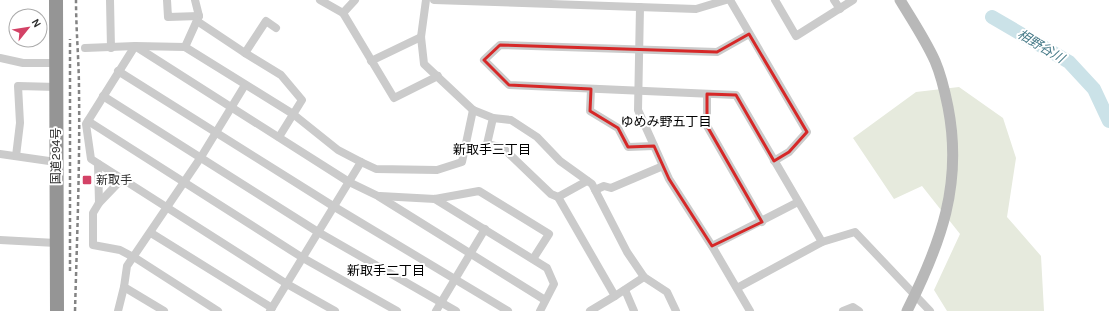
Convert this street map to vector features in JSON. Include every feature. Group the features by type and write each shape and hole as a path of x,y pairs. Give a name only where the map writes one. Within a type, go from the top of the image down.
{"highway":[{"name":"国道294号","path":"56,0 57,311"}],"street":[{"path":"110,0 111,48"},
{"path":"167,0 168,17 198,18 245,53 280,74 302,100 279,137"},
{"path":"185,47 198,18 195,0"},
{"path":"320,0 343,13 371,62 394,98 438,76"},
{"path":"343,13 355,0"},
{"path":"426,0 421,37 424,64 473,110 493,118 511,120 536,137 560,161 592,184 627,252 644,277 667,292 676,311"},
{"path":"434,0 526,1 696,9 726,0"},
{"path":"730,0 807,132 789,152 774,161"},
{"path":"775,0 796,36 853,0"},
{"path":"834,0 840,9"},
{"path":"900,0 919,30 935,62 946,96 953,130 954,162 950,196 942,231 907,311"},
{"path":"640,7 638,110 669,179 712,246 750,311"},
{"path":"245,53 266,21 276,28"},
{"path":"749,34 717,52 500,45 484,60 509,85 736,95 822,242"},
{"path":"371,62 421,37"},
{"path":"135,46 86,124 91,159 287,284 335,311"},
{"path":"135,46 349,182 378,196 545,300"},
{"path":"85,48 135,46 185,47 292,114 338,150 376,168 438,170 462,162 473,110"},
{"path":"0,58 23,63 56,63"},
{"path":"118,71 333,206 508,311"},
{"path":"118,311 127,266 151,233 201,157 245,85"},
{"path":"16,156 20,123 18,86 57,87"},
{"path":"591,89 590,111 618,128 628,147 654,146"},
{"path":"707,94 707,126 762,222"},
{"path":"103,96 318,232 456,311"},
{"path":"493,118 487,144 503,148 551,194 558,197 615,296"},
{"path":"88,121 303,258 397,311"},
{"path":"0,154 56,162"},
{"path":"151,233 271,309 361,162"},
{"path":"98,164 100,203"},
{"path":"595,190 604,186 611,188 663,166"},
{"path":"122,179 93,213 93,245 120,250 218,311"},
{"path":"558,197 587,181"},
{"path":"378,196 435,199 479,191 549,234 533,259"},
{"path":"435,199 547,268 554,284 540,311"},
{"path":"712,246 762,222 798,202"},
{"path":"436,311 485,229"},
{"path":"737,288 822,242 855,232 930,311"},
{"path":"0,240 56,243"},
{"path":"590,311 644,277"},
{"path":"124,287 164,311"},
{"path":"625,290 634,311"},
{"path":"843,311 853,307 859,311"}],"highlighted area":[{"path":"749,34 807,132 789,152 774,161 736,95 707,94 707,126 762,222 712,246 669,179 654,146 628,147 618,128 590,111 591,89 509,85 484,60 500,45 717,52"}],"shaded area":[{"path":"959,87 1003,118 1016,158 1007,217 1041,256 1044,311 947,311 934,290 960,234 922,186 894,199 853,138 916,92"}],"waterway":[{"name":"相野谷川","path":"992,17 1069,62 1094,89 1109,121"}],"railway":[{"path":"75,311 79,119 76,0"},
{"path":"70,39 70,271"}],"place":[{"name":"新取手","path":"87,180"}],"district":[{"name":"ゆめみ野五丁目","path":"666,121"},
{"name":"新取手三丁目","path":"492,149"},
{"name":"新取手二丁目","path":"386,270"}]}
